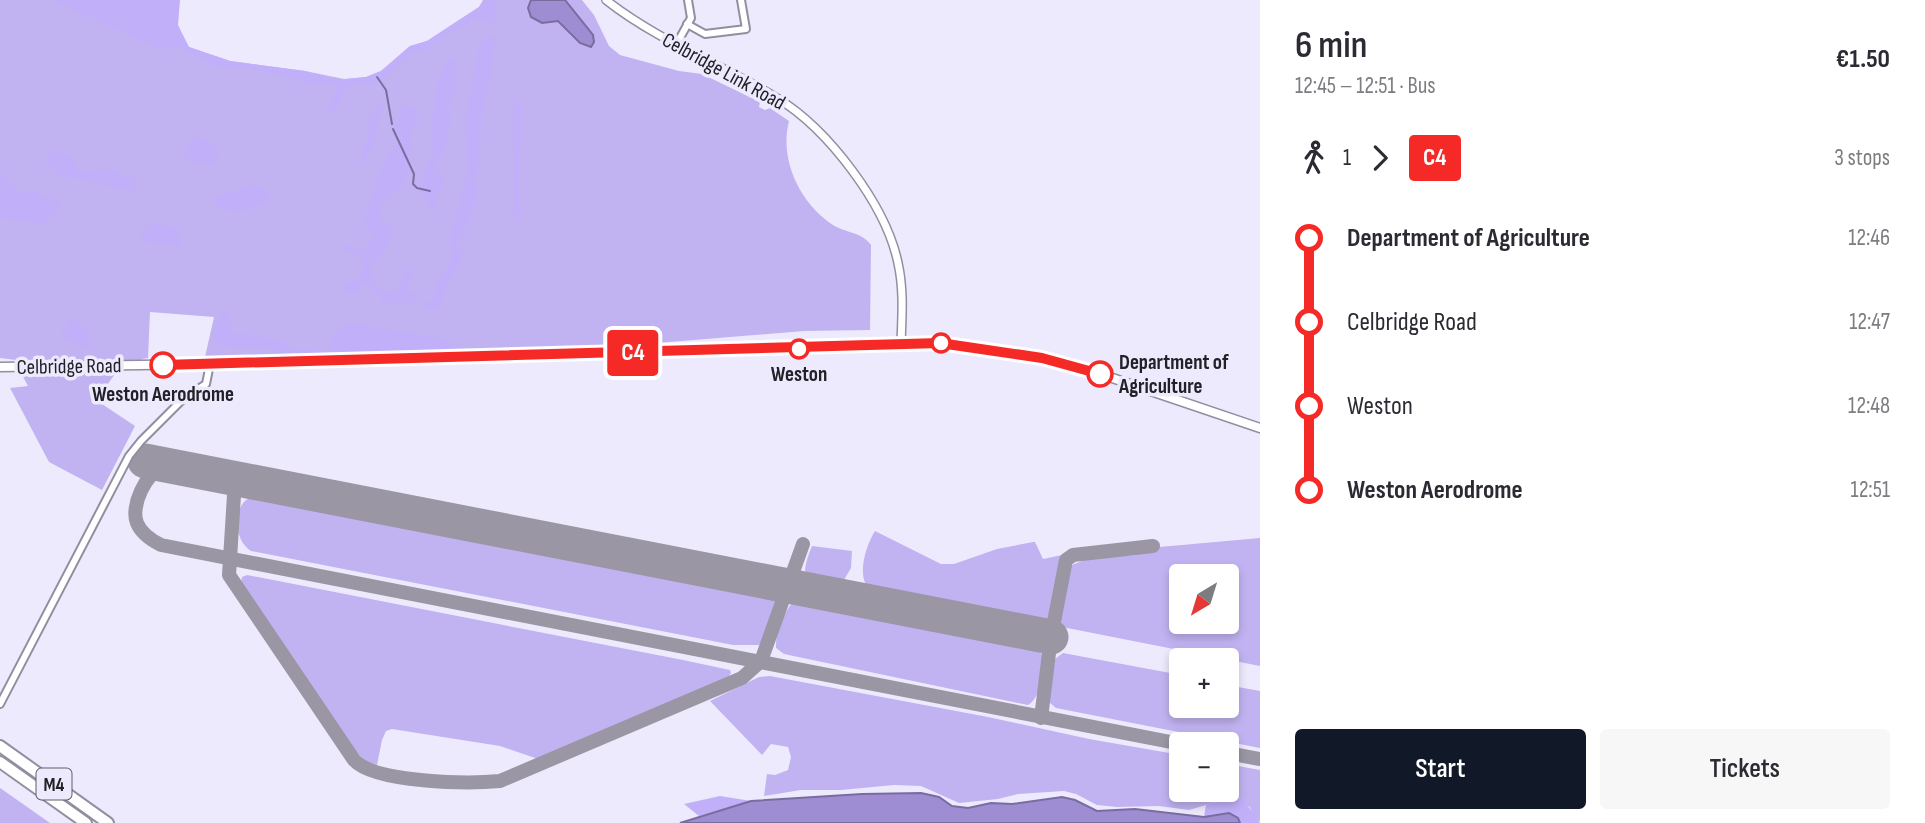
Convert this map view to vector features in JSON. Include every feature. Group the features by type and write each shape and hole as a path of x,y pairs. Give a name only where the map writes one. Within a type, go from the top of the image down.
{"highway":[{"name":"M4","path":"0,746 108,823"},
{"name":"M4","path":"0,762 86,823"}],"main road":[{"name":"Celbridge Road","path":"0,367 946,344 1065,362 1260,428"}],"street":[{"name":"Celbridge Link Road","path":"606,0 636,22 676,45 768,92 819,132 867,191 886,225 898,260 902,296 901,343"},
{"path":"676,45 691,18 688,0"},
{"path":"687,24 705,34 746,29 741,0"},
{"path":"0,704 134,449 184,398 206,384 209,364"}],"shaded area":[{"path":"0,0 105,0 189,47 230,61 344,79 366,77 381,71 410,46 427,41 479,7 483,0 582,0 594,15 609,46 620,55 679,71 702,74 760,102 759,107 765,110 770,108 789,121 787,151 802,193 821,216 833,225 858,235 871,245 870,330 804,331 559,351 337,362 205,357 214,317 150,312 148,358 141,361 40,363 0,358"},
{"path":"53,0 180,0 178,25 189,47 230,61 305,71 337,80 366,77 381,71 410,46 427,41 479,7 484,0 497,0 495,22 487,23 481,18 475,20 435,42 425,52 411,52 382,81 347,87 337,110 332,113 326,110 335,92 334,84 304,83 263,71 215,67 179,48 158,49"},
{"path":"531,0 565,0 593,35 594,42 591,47 580,43 558,21 542,23 531,17 528,8"},
{"path":"489,34 495,39 491,79 481,121 480,159 474,185 479,191 472,210 473,215 456,245 463,256 444,291 440,309 432,310 422,304 432,302 436,283 443,276 454,253 449,242 467,173 465,119 478,50 481,40"},
{"path":"453,57 456,59 456,90 449,107 451,120 448,140 434,170 436,176 440,172 444,175 432,215 427,198 418,191 433,152 430,135 437,86 444,66"},
{"path":"378,101 383,104 374,142 364,165 360,163 370,125 366,120 373,115"},
{"path":"515,101 521,103 521,215 517,221 514,219"},
{"path":"404,106 414,106 419,118 410,135 411,152 406,159 408,167 403,187 387,198 380,210 379,216 390,223 390,238 377,262 364,249 372,238 363,225 378,176 390,149 398,150 394,131"},
{"path":"193,137 210,140 218,151 218,159 212,164 192,162 182,156"},
{"path":"49,152 72,156 79,172 101,169 120,173 134,181 135,188 131,191 63,176 43,163"},
{"path":"0,169 9,181 25,194 39,189 41,197 47,194 49,196 47,202 50,203 55,198 61,207 45,224 0,218"},
{"path":"255,185 270,191 270,199 257,207 233,211 218,207 212,202 214,198 242,186"},
{"path":"153,223 178,227 181,247 141,241 141,235"},
{"path":"347,244 371,258 374,282 386,291 400,288 406,267 410,267 412,273 407,290 414,294 414,303 383,302 380,300 381,296 370,289 367,281 359,287 359,293 344,291 342,285 359,278 364,266 360,257 344,249"},
{"path":"224,310 229,311 232,334 250,334 287,343 292,349 330,351 330,340 350,323 445,339 453,345 450,354 284,356 270,348 218,346 212,334 217,319"},
{"path":"74,320 91,331 87,339 92,348 90,350 71,342 61,334 63,327 67,327 69,322"},
{"path":"27,372 115,374 96,400 135,426 102,490 49,462 10,388 28,386 22,375"},
{"path":"255,496 530,548 776,600 759,645 733,645 251,551 240,538 237,521 242,505"},
{"path":"875,531 941,564 954,564 997,549 1033,542 1043,559 1062,555 1051,621 1041,624 868,588 863,568 866,551"},
{"path":"1260,538 1260,666 1239,662 1239,648 1169,648 1057,626 1066,571 1071,566 1098,558 1136,555 1137,549"},
{"path":"812,546 852,551 851,568 841,585 808,577 805,567"},
{"path":"247,575 683,660 730,670 731,673 727,679 541,760 500,746 392,729 386,731 382,740 377,765 366,763 352,747 244,588 242,577"},
{"path":"792,603 1033,649 1043,656 1039,690 1028,705 784,654 776,648 778,631"},
{"path":"1063,653 1169,673 1169,718 1239,718 1239,687 1260,691 1260,748 1239,744 1239,732 1178,732 1056,708 1050,703 1049,695 1055,659"},
{"path":"770,676 1169,753 1169,802 1216,802 1189,810 1159,806 1117,807 1097,805 1064,791 1018,794 959,803 921,786 894,785 841,790 801,790 764,796 767,774 775,775 788,770 791,757 788,747 771,744 762,755 710,701 759,677"},
{"path":"1239,766 1260,770 1260,822 1250,807 1239,801"},
{"path":"0,788 3,790 50,823 0,823"},
{"path":"921,793 939,797 952,806 968,808 991,803 1012,804 1062,797 1097,811 1135,809 1204,817 1229,813 1238,818 1240,823 680,823 751,801"},
{"path":"720,796 751,801 699,816 684,804"},
{"path":"1244,800 1260,823 1240,823 1238,818 1204,817 1206,805"}],"waterway":[{"path":"377,77 386,90 392,124"},
{"path":"393,129 414,174 413,184 417,188 430,191"}],"taxiway":[{"path":"174,467 163,467 151,476 141,491 136,508 135,516 141,530 161,545 1169,742"},
{"path":"235,479 229,575 354,760 365,768 401,778 500,781 742,678 761,661 803,544"},
{"path":"1041,718 1051,637 1066,560 1073,555 1153,546"},
{"path":"1239,755 1260,759"}],"runway":[{"path":"145,461 1051,637"}],"bus line":[{"name":"C4","path":"163,365 940,343 1042,358 1100,374"}],"place":[{"name":"Weston","path":"799,349"},
{"name":"Weston Aerodrome","path":"163,365"},
{"name":"Department of Agriculture","path":"1100,374"}]}
